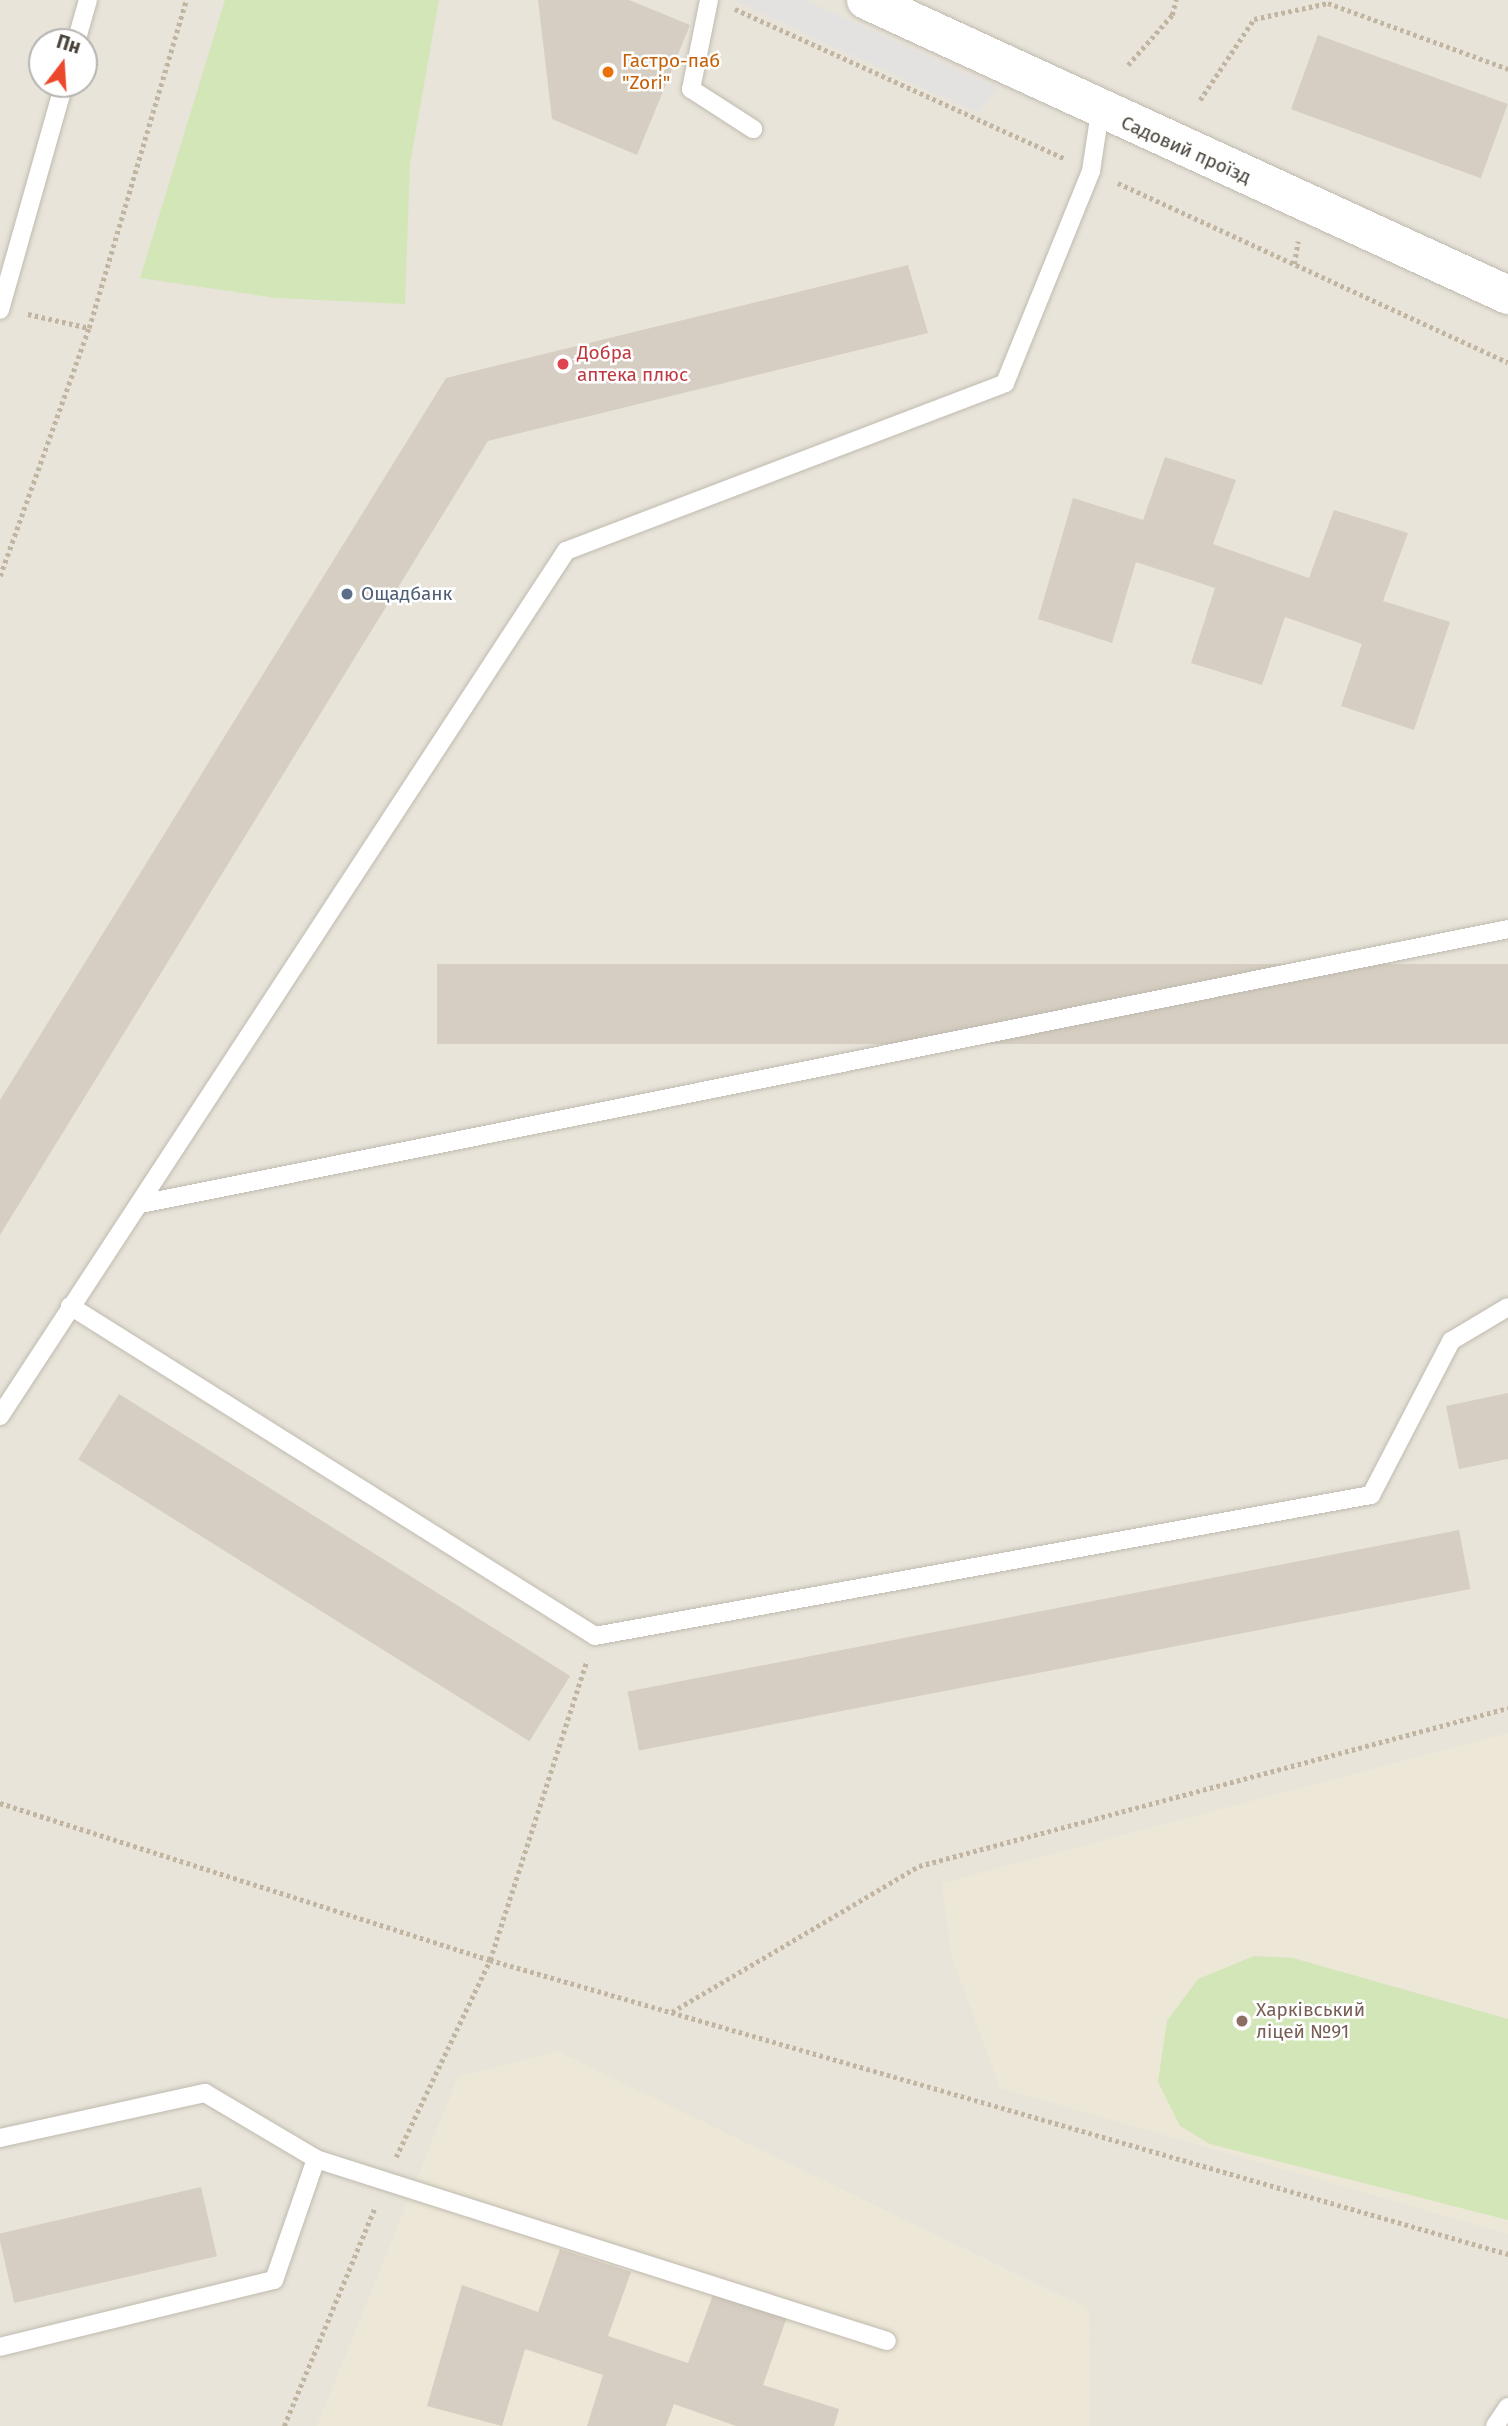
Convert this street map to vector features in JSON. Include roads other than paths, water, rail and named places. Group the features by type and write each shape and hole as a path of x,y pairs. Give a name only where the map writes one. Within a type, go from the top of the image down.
{"street":[{"name":"Садовий проїзд","path":"866,0 1100,112 1508,295"}],"lane":[{"path":"80,28 88,0"},
{"path":"709,0 691,89 753,129"},
{"path":"0,309 60,98"},
{"path":"0,1416 566,551 1006,383 1091,171 1100,112"},
{"path":"141,1204 1508,929"},
{"path":"70,1306 595,1636 1371,1494 1451,1341 1508,1307"},
{"path":"0,2138 205,2093 316,2159 887,2341"},
{"path":"0,2347 274,2280 316,2159"},
{"path":"1495,2426 1508,2407"}],"place":[{"name":"Гастро-паб \"Zori\"","path":"608,72"},
{"name":"Добра аптека плюс","path":"563,364"},
{"name":"Ощадбанк","path":"347,594"},
{"name":"Харківський ліцей №91","path":"1242,2021"}]}
